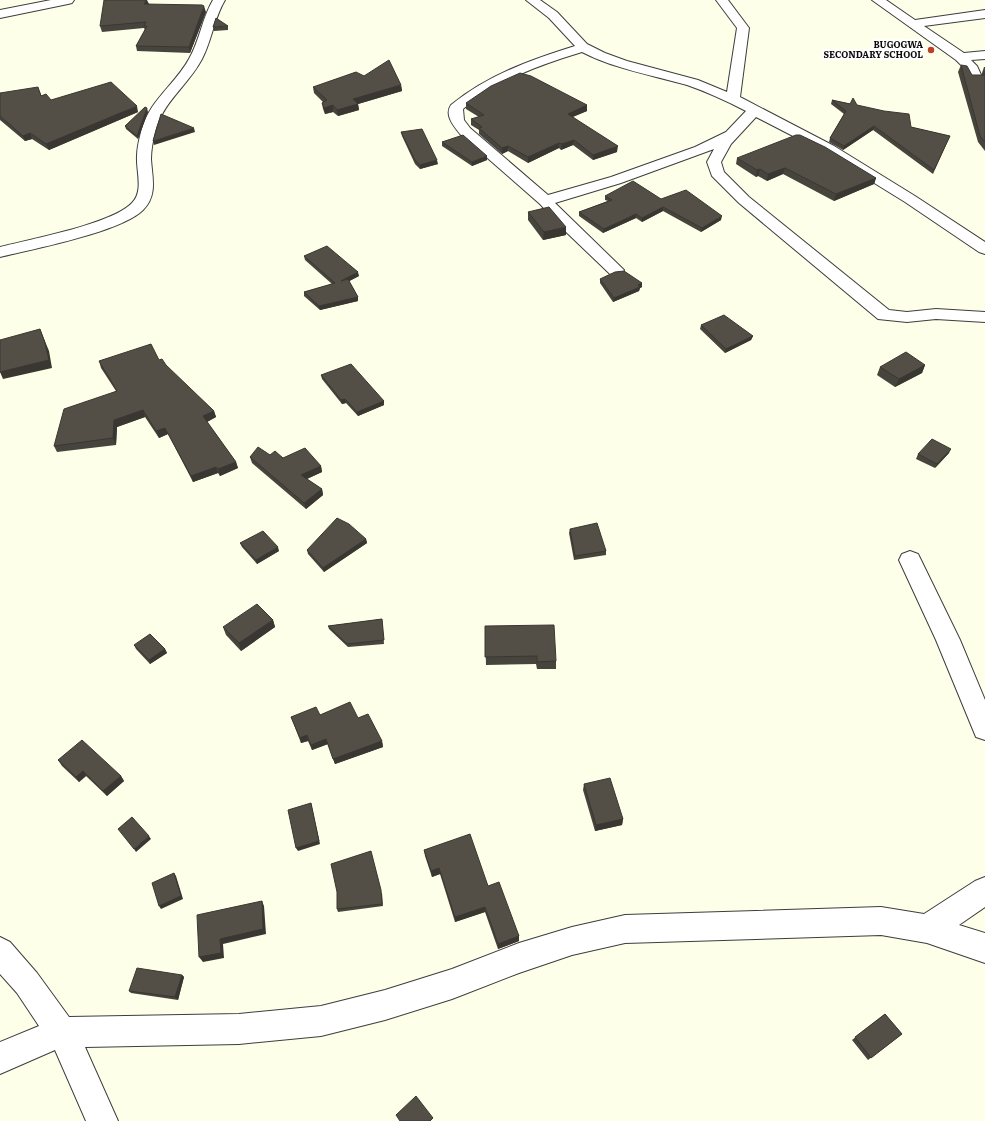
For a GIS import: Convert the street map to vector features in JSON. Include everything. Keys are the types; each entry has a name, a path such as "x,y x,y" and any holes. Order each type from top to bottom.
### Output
{"street":[{"path":"0,14 68,0"},
{"path":"0,252 90,228 118,218 136,208 144,197 147,188 144,157 148,131 152,120 160,103 180,83 196,58 207,33 211,13 218,0"},
{"path":"532,0 553,15 583,47 600,56 622,64 693,83 733,99 829,149 910,199 985,250"},
{"path":"722,0 743,28 733,99"},
{"path":"878,0 961,57 970,66 975,77"},
{"path":"912,24 985,14"},
{"path":"583,47 509,74 470,96 456,108 457,120 465,131 545,201 569,226 616,270"},
{"path":"961,57 985,56"},
{"path":"754,111 725,142 715,159 714,168 717,173 768,220 879,312 892,316 907,317 936,314 985,317"},
{"path":"545,201 616,180 700,150 734,132"},
{"path":"910,560 948,640 985,729"},
{"path":"927,929 985,891"},
{"path":"0,1058 62,1032 239,1028 321,1021 385,1005 445,986 519,958 572,941 625,929 881,921 927,929 985,948"},
{"path":"0,952 26,983 62,1032 102,1121"}],"building":[{"path":"104,0 146,0 144,4 204,6 189,47 136,46 147,26 144,26 146,22 100,26"},
{"path":"216,18 228,26 213,27"},
{"path":"389,60 401,85 353,99 358,104 337,110 333,105 324,108 322,103 327,100 313,87 356,72 364,76"},
{"path":"961,65 967,66 972,75 984,75 985,73 985,142 980,136"},
{"path":"520,73 531,76 587,105 568,114 618,146 593,155 574,140 562,144 559,143 528,157 508,146 502,148 479,128 482,127 471,119 484,115 466,103 491,86"},
{"path":"111,82 137,106 46,144 30,133 23,136 0,116 0,93 38,87 41,96 46,94 51,100"},
{"path":"853,98 857,105 884,111 909,114 911,127 950,136 934,170 874,126 844,146 830,138 846,111 832,100 850,104"},
{"path":"145,107 147,108 137,136 125,126"},
{"path":"161,114 194,128 153,141"},
{"path":"422,129 437,160 420,165 415,160 401,132"},
{"path":"463,135 487,156 472,162 442,142"},
{"path":"796,135 800,135 825,147 876,178 836,194 785,168 768,174 760,169 757,170 737,158"},
{"path":"633,181 661,199 686,190 722,216 702,228 663,207 642,218 636,214 604,229 579,212 612,200 605,196"},
{"path":"549,207 566,227 544,232 528,212"},
{"path":"327,246 358,272 341,281 348,279 358,297 319,306 304,292 335,283 304,256"},
{"path":"624,271 642,283 638,285 640,287 614,298 600,279 615,272"},
{"path":"724,315 753,336 726,349 701,325"},
{"path":"40,329 49,360 0,372 0,340"},
{"path":"151,344 159,360 162,359 166,365 214,411 203,416 236,462 218,469 216,467 191,476 165,428 156,431 143,410 114,420 113,438 54,446 64,409 117,391 99,361"},
{"path":"906,352 925,365 899,379 880,367"},
{"path":"351,364 384,401 357,412 345,399 341,400 321,375"},
{"path":"932,439 951,449 937,464 918,454"},
{"path":"258,447 270,455 275,451 283,458 305,448 321,466 301,475 322,489 304,503 250,457"},
{"path":"337,518 349,524 366,539 323,568 307,550"},
{"path":"597,523 606,551 575,556 570,529"},
{"path":"263,531 278,547 256,560 240,543"},
{"path":"257,604 273,620 239,643 223,627"},
{"path":"382,619 384,640 347,644 328,626"},
{"path":"554,625 556,661 537,662 537,656 485,657 485,626"},
{"path":"150,634 165,649 149,660 134,645"},
{"path":"350,702 358,718 368,714 382,741 333,759 326,739 311,745 307,735 300,738 291,717 316,707 320,715"},
{"path":"82,740 121,776 103,791 83,771 76,777 58,760"},
{"path":"610,778 623,819 596,825 584,784"},
{"path":"311,803 319,841 296,848 288,810"},
{"path":"132,817 149,836 134,849 118,829"},
{"path":"470,834 488,886 499,882 519,936 498,944 485,907 455,917 439,868 431,871 424,850"},
{"path":"371,851 381,890 382,904 337,909 337,892 331,864"},
{"path":"174,873 181,896 159,906 152,883"},
{"path":"262,901 263,929 220,939 221,953 199,957 197,915"},
{"path":"137,968 182,975 175,997 129,991"},
{"path":"885,1014 902,1034 871,1058 855,1037"},
{"path":"416,1096 433,1118 430,1121 400,1121 396,1115"}],"place":[{"name":"BUGOGWA SECONDARY SCHOOL","path":"931,50"}]}
